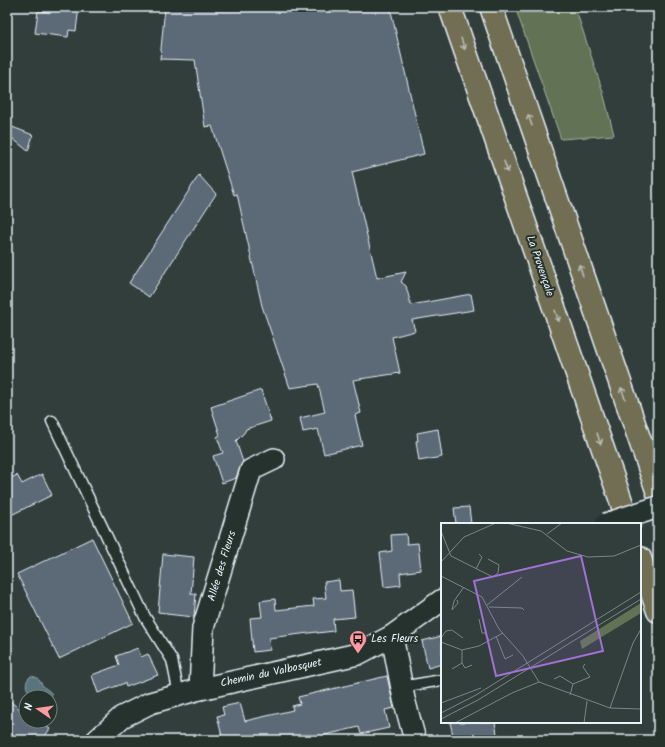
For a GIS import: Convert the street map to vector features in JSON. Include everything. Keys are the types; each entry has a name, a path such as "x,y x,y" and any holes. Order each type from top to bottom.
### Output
{"highway":[{"name":"La Provençale","path":"450,7 629,523"},
{"path":"491,7 658,493"},
{"path":"641,561 658,611"}],"street":[{"name":"Allée des Fleurs","path":"200,689 203,628 249,476 252,470 274,459"},
{"path":"609,523 658,507"},
{"name":"Chemin du Valbosquet","path":"97,740 122,717 150,703 200,689 358,654 392,636 441,601"},
{"path":"392,636 411,739"}],"lane":[{"path":"52,421 145,616 172,660 179,695"},
{"path":"401,686 441,680"}],"green space":[{"path":"515,7 575,7 603,92 614,135 561,139"}],"water":[{"path":"31,676 37,678 46,689 28,689 26,684"}],"building":[{"path":"50,7 79,7 76,31 69,30 68,37 35,33 38,11 49,12"},
{"path":"165,7 390,7 424,154 352,172 377,278 406,272 401,282 406,286 411,305 471,294 474,310 412,320 415,331 392,337 400,373 353,380 361,413 355,415 362,445 324,454 318,429 303,432 300,418 325,412 318,384 290,388 262,306 237,194 234,195 212,126 205,127 195,60 160,59"},
{"path":"7,125 33,135 28,151 7,134"},
{"path":"199,175 216,194 149,297 129,283"},
{"path":"261,390 271,421 246,429 236,441 243,462 236,478 222,483 213,456 223,453 217,437 220,435 211,407"},
{"path":"438,429 442,457 419,461 416,441 418,441 417,433"},
{"path":"42,474 52,495 7,517 7,480 17,475 22,484"},
{"path":"469,507 471,523 456,523 454,508"},
{"path":"406,534 407,544 418,543 421,570 400,573 401,585 384,587 380,553 392,551 391,535"},
{"path":"92,538 133,623 59,659 17,574"},
{"path":"163,554 194,557 191,594 196,594 194,617 158,612"},
{"path":"339,580 340,591 352,590 355,617 333,619 334,631 269,638 270,650 253,652 250,618 262,617 260,601 275,599 276,610 314,606 313,599 326,598 324,582"},
{"path":"441,636 441,664 428,668 422,641"},
{"path":"138,648 141,657 148,654 158,675 126,687 125,683 98,693 92,675 119,665 116,656"},
{"path":"387,676 394,708 385,710 389,728 361,734 359,727 304,740 223,740 217,716 224,715 222,707 240,703 245,721 293,710 292,706 300,704 298,697"},
{"path":"7,699 18,708 18,729 50,729 42,740 7,740"},
{"path":"450,723 495,723 498,740 454,740"}],"place":[{"name":"Les Fleurs","path":"358,654"}]}
